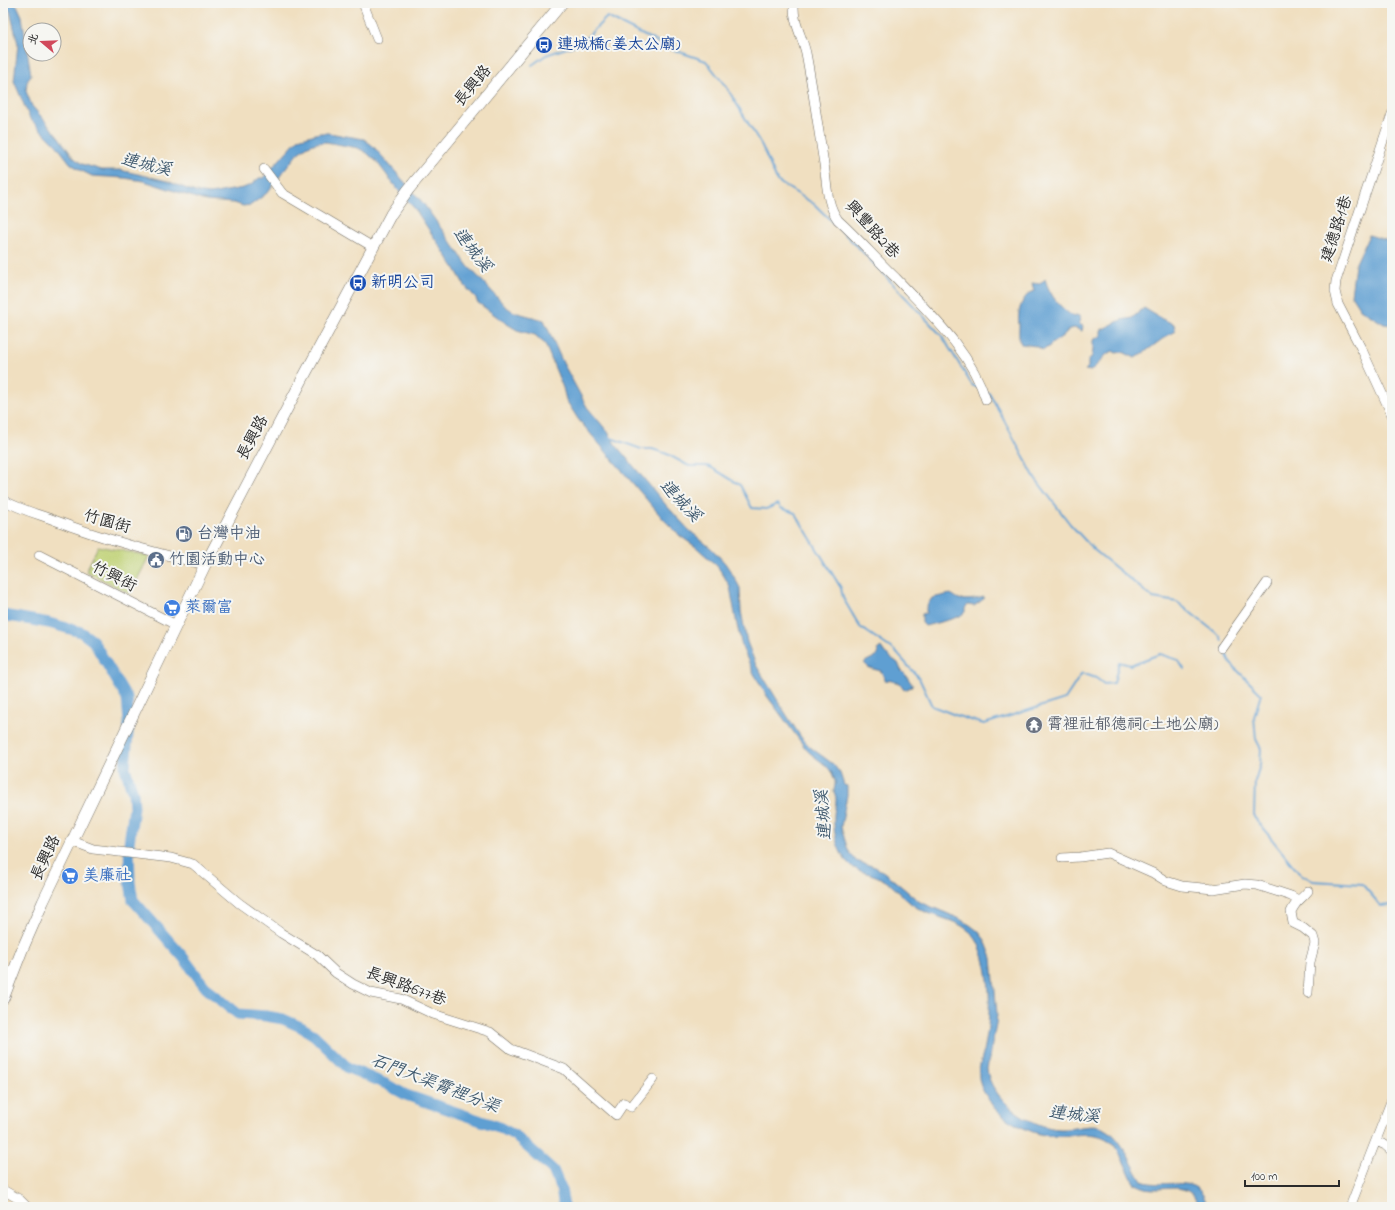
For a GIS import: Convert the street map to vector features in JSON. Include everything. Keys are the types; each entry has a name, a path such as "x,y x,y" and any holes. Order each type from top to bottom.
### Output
{"main road":[{"name":"長興路","path":"3,1000 22,950 43,902 205,565 391,214 406,192 562,3"}],"street":[{"path":"363,3 377,39"},
{"name":"興豐路2巷","path":"794,3 796,23 805,51 829,202 833,213 838,220 928,311 954,342 975,374 986,400"},
{"name":"建德路1巷","path":"1392,114 1360,206 1334,291 1338,304 1363,352 1392,415"},
{"path":"264,169 282,193 373,247"},
{"name":"竹園街","path":"3,500 18,508 75,529 205,565"},
{"name":"竹興街","path":"39,555 176,625"},
{"path":"1221,648 1267,583"},
{"name":"長興路677巷","path":"72,840 93,849 140,856 171,858 193,864 239,903 281,933 318,955 336,973 353,984 371,993 400,999 433,1014 490,1032 511,1049 564,1069 616,1115 624,1103 631,1107 652,1079"},
{"path":"1062,858 1108,853 1166,881 1182,886 1213,889 1245,884 1257,885 1291,896 1298,900"},
{"path":"1308,891 1304,897 1298,900 1291,912 1293,923 1303,928 1313,936 1315,944 1310,962 1308,993"},
{"path":"1350,1207 1392,1099"},
{"path":"1376,1141 1385,1145 1392,1152"},
{"path":"3,1190 19,1199 27,1207"}],"green space":[{"path":"98,546 149,556 130,594 86,571"}],"water":[{"path":"3,3 14,3 17,5 22,16 22,62 29,62 31,75 27,82 26,91 32,106 58,136 73,157 82,164 102,170 120,170 151,177 167,181 195,192 210,194 243,188 251,185 259,178 263,178 298,139 319,133 329,133 364,139 373,146 423,203 468,266 505,306 514,312 544,320 563,363 587,407 608,432 615,444 666,505 689,530 712,549 725,563 740,588 741,611 747,642 756,665 801,737 810,747 833,764 840,773 844,785 847,786 847,795 841,827 848,850 856,861 875,867 884,872 920,902 958,918 970,925 978,931 985,940 992,958 997,1014 987,1069 990,1080 996,1091 1014,1110 1037,1123 1060,1129 1094,1126 1105,1129 1117,1138 1122,1145 1142,1181 1161,1184 1190,1185 1197,1189 1203,1196 1207,1207 1198,1207 1195,1198 1190,1193 1179,1188 1152,1189 1144,1188 1134,1183 1113,1144 1106,1139 1099,1136 1083,1134 1058,1136 1043,1135 1010,1121 992,1105 982,1089 979,1078 979,1069 987,1034 989,995 983,956 974,936 959,924 931,914 913,905 886,882 878,877 854,868 842,855 834,828 836,799 834,790 835,781 832,773 806,749 767,696 753,672 742,647 730,587 724,576 717,566 696,547 680,536 664,520 578,419 566,400 563,388 545,344 535,335 517,330 507,324 477,302 476,298 465,286 415,209 398,190 377,162 367,153 358,148 326,142 316,143 308,146 298,153 267,193 251,205 243,206 234,203 206,201 144,181 92,176 70,163 57,146 30,119 14,81 18,44 10,11"},
{"path":"1369,235 1392,242 1392,325 1384,324 1360,309 1351,295 1355,265"},
{"path":"1045,279 1056,301 1064,310 1074,317 1077,315 1080,317 1079,324 1083,326 1082,331 1075,328 1069,329 1062,337 1043,350 1036,346 1021,344 1019,337 1019,310 1026,297 1034,291 1032,283 1040,284"},
{"path":"1144,308 1162,319 1174,324 1175,331 1135,358 1123,352 1116,353 1113,351 1107,354 1091,371 1085,370 1088,367 1088,361 1092,356 1093,340 1101,336 1101,330 1121,320 1132,318"},
{"path":"950,594 962,600 985,598 974,606 968,605 965,608 965,612 960,616 925,626 922,623 922,614 926,613 926,607 932,598"},
{"path":"881,647 885,653 898,663 901,670 913,686 904,690 899,683 888,680 886,681 881,671 869,668 864,663 878,655 879,653 877,650"}],"waterway":[{"path":"532,65 546,55 581,43 607,17 671,49 706,61 727,88 762,146 777,181 814,204 859,248 942,336 972,385 979,388"},
{"path":"986,392 990,394 1035,478 1070,524 1093,549 1153,598 1177,602 1220,636 1222,641"},
{"path":"611,438 641,449 652,449 667,454 689,466 707,466 712,468 740,485 752,508 766,509 778,504 781,508 795,513 841,588 843,598 860,627 895,651 919,678 932,706 984,724 1065,699 1082,673 1096,678 1104,684 1114,683 1119,662 1130,665 1160,654 1178,660 1184,669"},
{"name":"石門大渠霄裡分渠","path":"3,615 49,623 81,632 93,641 127,698 129,722 125,768 133,793 134,807 129,843 130,882 133,900 183,957 206,988 238,1014 283,1019 301,1027 314,1035 348,1068 386,1084 406,1095 499,1127 514,1135 553,1170 561,1189 564,1207"},
{"path":"1224,647 1230,663 1261,694 1254,717 1256,739 1261,749 1260,765 1255,781 1254,817 1299,873 1313,881 1362,884 1381,906 1392,905"}],"place":[{"name":"連城橋(姜太公廟)","path":"544,45"},
{"name":"新明公司","path":"358,283"},
{"name":"台灣中油","path":"184,534"},
{"name":"竹園活動中心","path":"156,560"},
{"name":"萊爾富","path":"172,608"},
{"name":"霄裡社郁德祠(土地公廟)","path":"1034,725"},
{"name":"美廉社","path":"70,876"}],"water label":[{"name":"連城溪","path":"146,165"},
{"name":"連城溪","path":"472,250"},
{"name":"連城溪","path":"680,501"},
{"name":"連城溪","path":"824,815"},
{"name":"連城溪","path":"1074,1115"}]}
